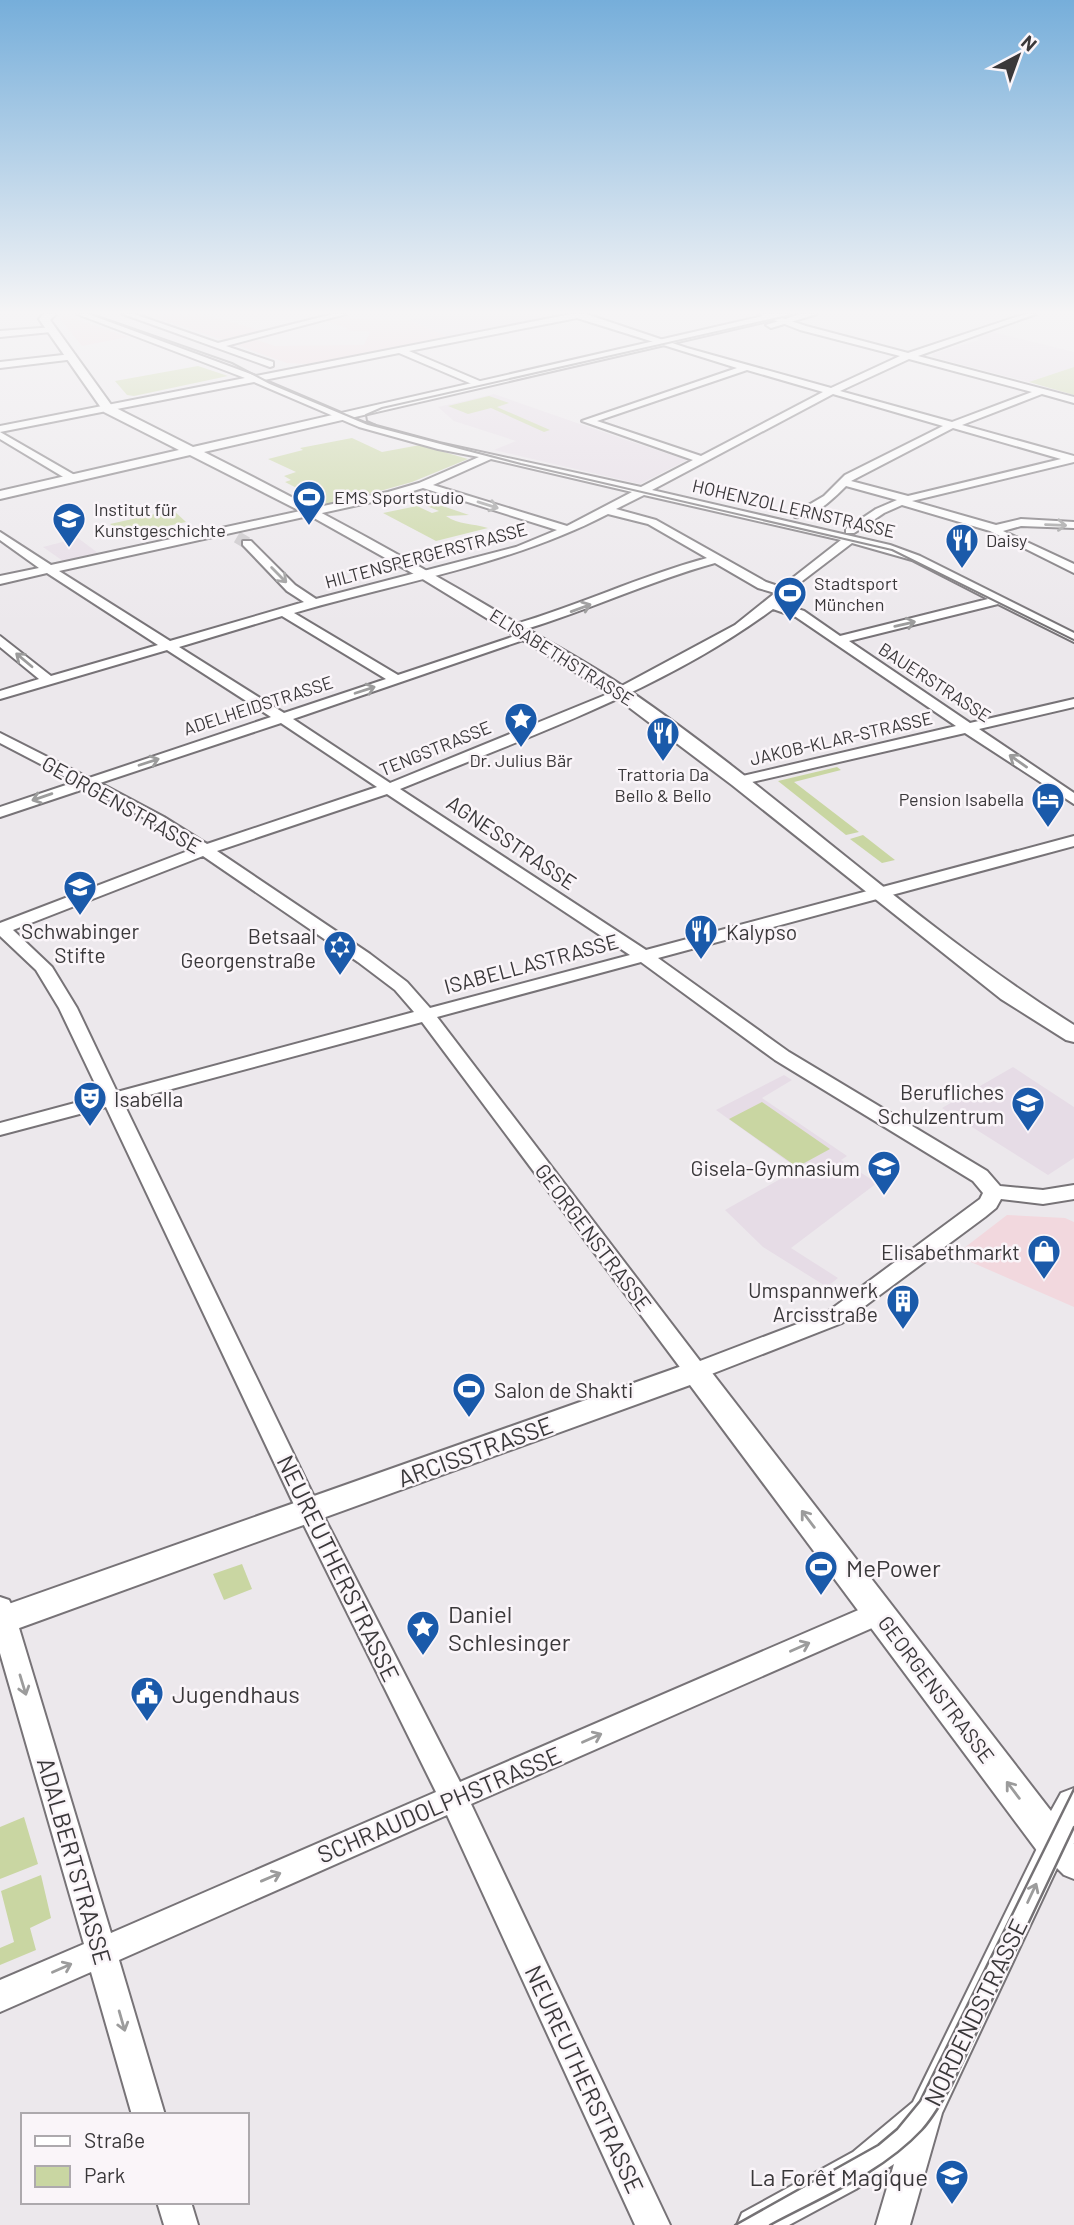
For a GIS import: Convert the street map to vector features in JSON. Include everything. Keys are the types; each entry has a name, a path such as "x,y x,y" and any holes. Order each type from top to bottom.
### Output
{"main road":[{"name":"ELISABETHSTRASSE","path":"127,418 316,513 426,575 620,692 739,781 1009,994 1071,1031"},
{"path":"0,495 345,418"},
{"name":"ARCISSTRASSE","path":"1,1616 309,1511 696,1371"},
{"name":"GEORGENSTRASSE","path":"696,1371 1064,1855"},
{"name":"NORDENDSTRASSE","path":"1064,1855 1074,1805"}],"street":[{"path":"0,429 57,418"},
{"name":"HOHENZOLLERNSTRASSE","path":"358,418 438,446 766,518 852,532 905,553 1074,638"},
{"name":"HOHENZOLLERNSTRASSE","path":"360,418 468,446 490,456"},
{"path":"596,418 587,421 701,459"},
{"name":"HILTENSPERGERSTRASSE","path":"0,695 314,603 485,560 568,530 780,418"},
{"path":"928,418 1074,459"},
{"path":"799,514 828,498 849,478 971,418"},
{"path":"0,435 74,479"},
{"path":"0,580 238,537 316,513 424,485 490,456"},
{"name":"TENGSTRASSE","path":"1,929 205,850 390,788 620,692 725,637 771,604 782,591 852,532 884,519 921,497 1074,459"},
{"path":"849,478 921,497 1074,569"},
{"path":"424,485 568,530"},
{"path":"645,519 682,499"},
{"path":"607,510 645,519 762,585 782,591"},
{"path":"766,518 776,512 799,514 852,532"},
{"path":"996,531 1013,523 1074,525"},
{"name":"AGNESSTRASSE","path":"0,534 50,570 171,645 645,957 782,1056 980,1176 994,1192"},
{"path":"238,537 291,588 314,603"},
{"name":"ADELHEIDSTRASSE","path":"0,811 397,680 673,571 717,559"},
{"path":"838,640 1000,600"},
{"name":"BAUERSTRASSE","path":"771,604 800,614 1074,800"},
{"path":"284,612 397,680"},
{"path":"0,640 48,680"},
{"name":"JAKOB-KLAR-STRASSE","path":"739,781 1074,703"},
{"name":"GEORGENSTRASSE","path":"0,737 159,820 364,958 401,986 426,1015 696,1371"},
{"name":"ISABELLASTRASSE","path":"0,1129 1074,841"},
{"name":"NEUREUTHERSTRASSE","path":"1,929 43,967 61,995 309,1511 454,1798 653,2225"},
{"path":"994,1192 1043,1197 1074,1192"},
{"name":"ARCISSTRASSE","path":"696,1371 834,1318 978,1212 989,1203 994,1192"},
{"name":"SCHRAUDOLPHSTRASSE","path":"0,1996 879,1613"},
{"name":"ADALBERTSTRASSE","path":"1,1616 148,2113"},
{"name":"NORDENDSTRASSE","path":"892,2225 927,2109 1064,1855"},
{"path":"754,2225 883,2153 904,2137 927,2109"},
{"path":"175,2204 181,2225"}],"shaded area":[{"path":"450,418 562,418 687,460 640,484 494,450 516,441"},
{"name":"Institut für Kunstgeschichte","path":"78,538 98,553 63,561 43,547"},
{"name":"Berufliches Schulzentrum","path":"1013,1067 1074,1107 1074,1158 1048,1175 942,1108"},
{"path":"784,1075 792,1080 762,1098 847,1156 841,1160 877,1183 791,1248 838,1278 827,1287 763,1247 725,1210 798,1169 716,1110"},
{"name":"Elisabethmarkt","path":"1007,1215 1065,1218 1074,1222 1074,1307 955,1255"}],"green space":[{"path":"513,418 522,418 550,430 544,432"},
{"path":"352,438 382,452 420,445 468,459 412,482 330,505 285,482 291,480 284,476 296,472 268,459 303,450 300,448"},
{"path":"428,501 469,515 446,516 451,519 488,528 436,541 383,513 417,506 432,513 439,511 422,504"},
{"path":"173,510 186,522 126,535 110,524"},
{"path":"837,767 841,770 794,782 859,832 846,835 778,781"},
{"path":"863,835 895,860 882,863 850,839"},
{"path":"762,1102 830,1149 797,1167 729,1119"},
{"path":"242,1564 252,1589 224,1600 213,1574"},
{"path":"24,1817 38,1864 0,1879 0,1827"},
{"path":"41,1875 51,1918 30,1928 36,1950 0,1965 0,1948 14,1942 1,1891"}],"tunnel":[{"path":"237,537 247,543"}],"tram line":[{"path":"353,418 521,464 892,550 1074,640"},
{"path":"366,418 367,421 376,425"},
{"path":"735,2225 878,2145 897,2129 920,2101 1074,1789"},
{"path":"770,2225 870,2172 906,2146 930,2120 952,2085 1074,1827"}],"place":[{"name":"EMS Sportstudio","path":"309,527"},
{"name":"Institut für Kunstgeschichte","path":"69,549"},
{"name":"Daisy","path":"962,570"},
{"name":"Stadtsport München","path":"790,623"},
{"name":"Dr. Julius Bär","path":"521,749"},
{"name":"Trattoria Da Bello & Bello","path":"663,763"},
{"name":"Pension Isabella","path":"1048,829"},
{"name":"Schwabinger Stifte","path":"80,917"},
{"name":"Kalypso","path":"701,961"},
{"name":"Betsaal Georgenstraße","path":"340,977"},
{"name":"Isabella","path":"90,1128"},
{"name":"Berufliches Schulzentrum","path":"1028,1133"},
{"name":"Gisela-Gymnasium","path":"884,1197"},
{"name":"Elisabethmarkt","path":"1044,1281"},
{"name":"Umspannwerk Arcisstraße","path":"903,1331"},
{"name":"Salon de Shakti","path":"469,1419"},
{"name":"MePower","path":"821,1597"},
{"name":"Daniel Schlesinger","path":"423,1657"},
{"name":"Jugendhaus","path":"147,1723"},
{"name":"La Forêt Magique","path":"952,2206"}]}
